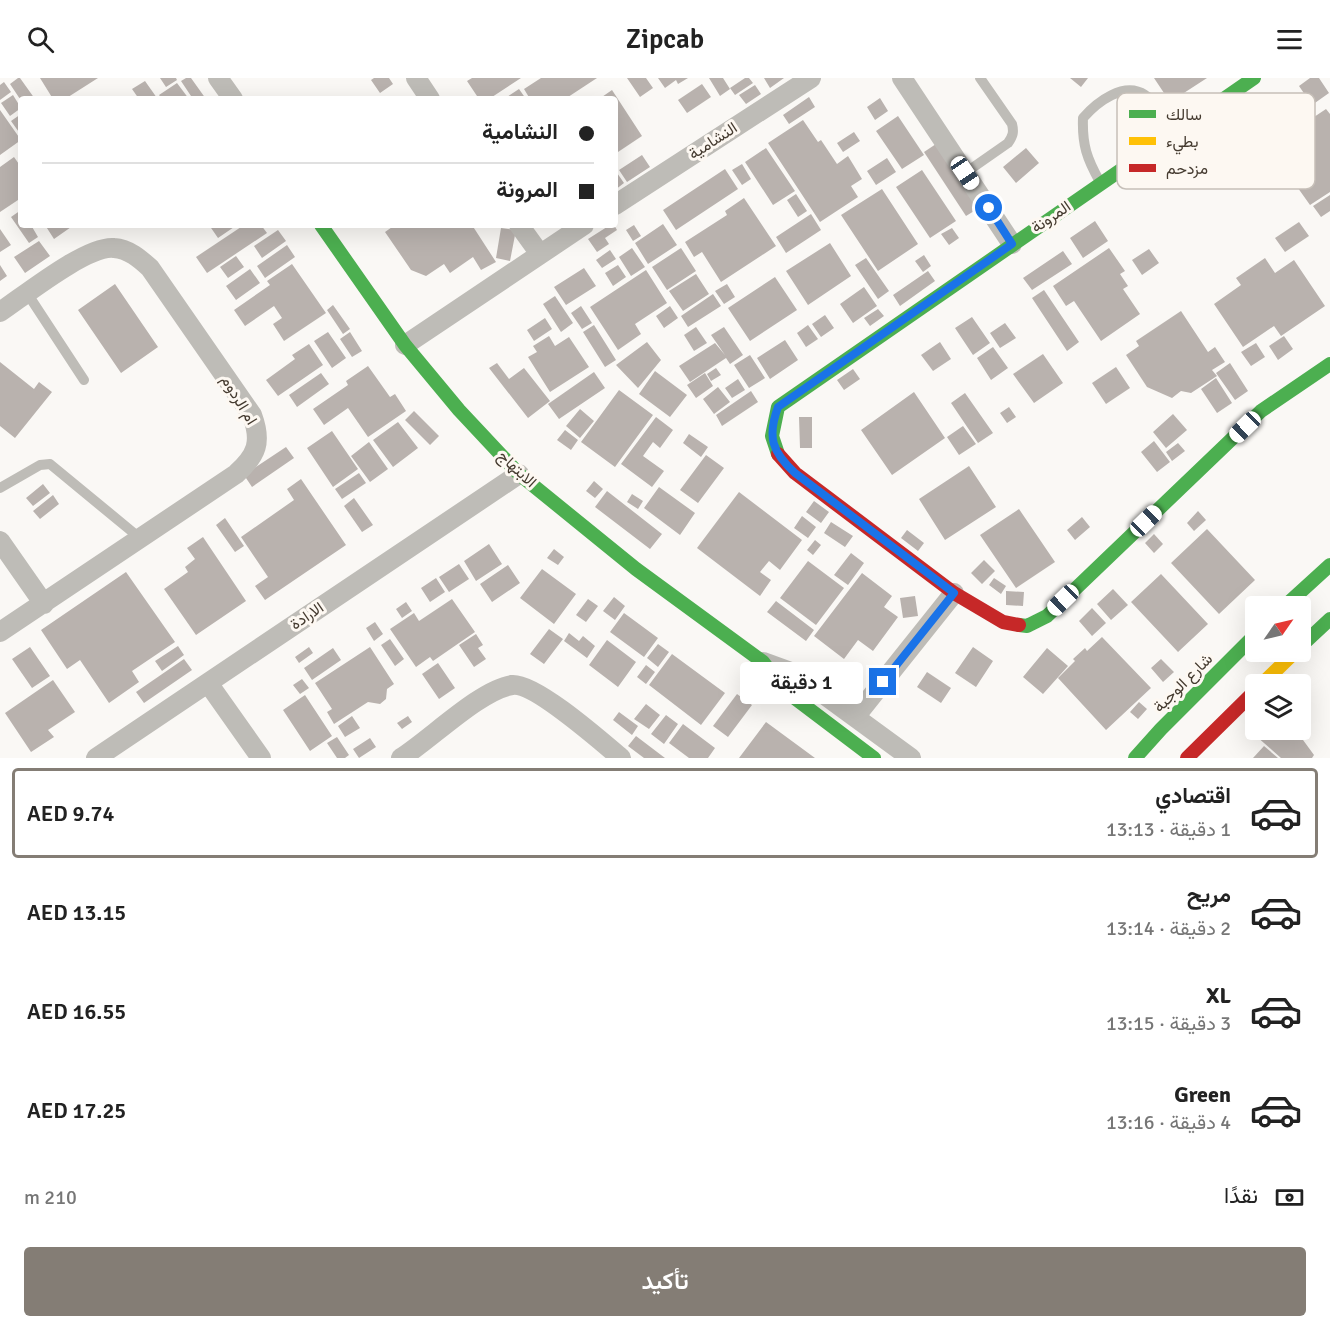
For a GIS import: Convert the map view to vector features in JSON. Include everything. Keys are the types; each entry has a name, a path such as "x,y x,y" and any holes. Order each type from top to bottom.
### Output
{"street":[{"path":"218,78 231,96"},
{"path":"416,78 428,96"},
{"name":"النشامية","path":"618,203 812,78"},
{"path":"902,78 1012,244"},
{"name":"المرونة","path":"1232,93 1254,78"},
{"name":"المرونة","path":"1117,172 778,407 771,438 780,460 954,593 1003,622 1027,626 1047,616 1261,411 1330,364"},
{"name":"الابتهاج","path":"323,228 405,345 459,410 519,474 636,569 763,662 796,674 911,758"},
{"path":"521,228 540,254"},
{"path":"405,345 579,228"},
{"name":"ام الردوم","path":"0,312 81,257 99,249 115,248 135,255 150,268 252,415 258,430 256,447 250,461 236,474 0,632"},
{"name":"الارادة","path":"96,758 519,474"},
{"path":"0,541 44,604"},
{"path":"1296,596 1330,565"},
{"path":"855,717 954,593"},
{"path":"1311,636 1330,620"},
{"name":"شارع الوجبة","path":"1135,758 1245,645"},
{"name":"الابتهاج","path":"763,662 784,690 874,758"},
{"path":"1272,674 1285,662"},
{"path":"208,683 261,758"},
{"path":"411,756 489,693 514,684 539,693 621,758"},
{"path":"1187,758 1245,701"}],"lane":[{"path":"965,173 1008,143 1014,131 1012,124 980,78"},
{"path":"1120,93 1127,90 1144,93"},
{"path":"1101,183 1086,155 1083,118 1093,107 1117,94"},
{"path":"27,293 84,380"},
{"path":"0,488 40,465 50,464 141,539"}],"building":[{"path":"20,78 33,96 18,96 10,84"},
{"path":"40,78 98,78 70,96 51,96"},
{"path":"160,78 176,78 177,80 166,87"},
{"path":"191,78 204,96 191,96 181,81"},
{"path":"389,78 393,84 380,93 371,80"},
{"path":"472,78 521,78 494,96 477,96 467,81"},
{"path":"541,78 597,78 570,96 528,96 524,89"},
{"path":"627,78 646,78 653,88 640,97"},
{"path":"658,78 688,78 678,84 676,80 665,88"},
{"path":"709,78 723,78 730,89 720,96"},
{"path":"745,78 749,78 753,83 735,95 730,88"},
{"path":"764,78 784,78 770,88"},
{"path":"1070,78 1088,78 1081,87"},
{"path":"1154,78 1207,78 1184,93 1164,93"},
{"path":"1310,78 1319,78 1329,93 1315,103 1315,93 1304,93 1299,86"},
{"path":"145,81 156,96 137,96 132,89"},
{"path":"4,82 11,92 0,100 0,85"},
{"path":"177,83 187,96 160,96"},
{"path":"702,84 711,97 687,113 678,100"},
{"path":"755,85 761,94 746,104 739,95"},
{"path":"519,89 524,96 508,96"},
{"path":"612,90 616,96 603,96"},
{"path":"13,95 18,103 18,110 10,116 1,103"},
{"path":"809,97 815,107 789,124 783,115"},
{"path":"880,98 888,111 875,120 867,107"},
{"path":"618,99 642,136 618,152"},
{"path":"1326,109 1330,114 1330,192 1310,205 1299,189 1315,189 1315,116"},
{"path":"0,110 18,136 18,142 0,155"},
{"path":"18,116 18,131 11,121"},
{"path":"898,116 924,155 902,169 876,131"},
{"path":"803,120 818,142 821,140 837,164 848,156 862,179 851,186 858,197 820,222 768,143"},
{"path":"854,132 860,141 843,152 837,143"},
{"path":"936,144 979,208 966,216 924,152"},
{"path":"766,148 795,191 773,205 745,162"},
{"path":"1026,148 1039,163 1016,183 1003,167"},
{"path":"642,155 650,167 627,182 619,170"},
{"path":"14,157 18,163 18,200 0,212 0,167"},
{"path":"887,158 896,172 876,185 867,171"},
{"path":"742,164 751,179 742,185 732,170"},
{"path":"725,169 738,189 676,230 663,210"},
{"path":"922,170 956,221 930,238 896,187"},
{"path":"618,174 624,183 618,188"},
{"path":"882,189 918,244 878,271 841,215"},
{"path":"796,194 807,211 798,217 787,200"},
{"path":"1330,195 1330,211 1321,217 1313,206"},
{"path":"744,198 776,246 721,282 702,252 694,257 685,242 727,215 725,211"},
{"path":"18,212 18,227 11,217"},
{"path":"811,214 821,230 786,253 776,237"},
{"path":"1095,221 1108,241 1083,258 1070,238"},
{"path":"1299,222 1309,236 1285,252 1275,238"},
{"path":"663,224 677,245 648,264 635,243"},
{"path":"634,225 641,236 633,241 626,230"},
{"path":"19,228 33,228 38,237 29,243"},
{"path":"47,228 70,228 54,239"},
{"path":"211,228 233,228 218,238"},
{"path":"240,228 263,228 267,233 207,273 196,257"},
{"path":"391,228 474,228 496,262 481,270 473,257 450,273 444,264 426,276 411,270 385,232"},
{"path":"501,228 516,230 510,261 496,258"},
{"path":"605,228 617,230 605,238 609,244 597,252 588,239"},
{"path":"952,228 959,238 949,245 941,234"},
{"path":"0,229 11,245 0,252"},
{"path":"278,230 286,241 262,258 254,246"},
{"path":"39,241 50,256 25,273 14,257"},
{"path":"830,243 851,276 808,305 786,271"},
{"path":"287,245 295,257 265,278 257,266"},
{"path":"632,248 645,267 631,276 619,257"},
{"path":"681,248 696,271 667,290 652,267"},
{"path":"1109,248 1125,271 1120,274 1128,286 1123,289 1140,314 1101,341 1074,301 1066,306 1053,286"},
{"path":"1149,249 1159,263 1142,275 1132,260"},
{"path":"610,250 616,259 602,268 596,260"},
{"path":"1063,251 1072,264 1032,290 1023,278"},
{"path":"924,255 931,266 923,272 915,261"},
{"path":"236,256 244,267 228,278 220,267"},
{"path":"866,258 889,291 878,299 855,265"},
{"path":"1265,258 1275,273 1294,260 1325,306 1281,336 1274,326 1243,347 1214,304 1241,285 1236,278"},
{"path":"292,264 326,313 284,341 273,324 282,318 274,306 245,326 234,310 270,285 267,281"},
{"path":"0,265 7,276 0,281"},
{"path":"618,265 626,277 613,286 605,273"},
{"path":"584,268 596,286 566,305 554,287"},
{"path":"250,269 260,283 236,300 226,286"},
{"path":"646,270 667,303 635,324 641,334 618,350 590,307"},
{"path":"928,271 935,281 900,306 893,295"},
{"path":"696,274 709,294 683,311 669,291"},
{"path":"775,277 797,310 750,341 728,308"},
{"path":"115,284 158,347 121,373 78,310"},
{"path":"727,284 735,297 724,304 715,291"},
{"path":"864,287 877,306 853,323 840,304"},
{"path":"1044,290 1079,342 1067,351 1032,298"},
{"path":"713,294 721,306 688,327 681,316"},
{"path":"555,296 573,323 561,332 543,304"},
{"path":"333,305 350,329 343,334 327,310"},
{"path":"581,306 592,323 582,329 571,313"},
{"path":"670,306 678,318 664,328 656,316"},
{"path":"878,309 884,316 870,326 864,318"},
{"path":"1181,311 1208,352 1215,347 1225,362 1212,370 1217,376 1191,393 1181,391 1172,398 1147,387 1126,355 1139,346 1136,341"},
{"path":"825,315 834,328 821,337 812,324"},
{"path":"972,317 990,343 973,355 955,328"},
{"path":"545,318 552,329 534,341 527,330"},
{"path":"1005,323 1016,338 1000,348 990,333"},
{"path":"594,325 616,360 605,367 583,332"},
{"path":"808,325 818,339 806,347 797,333"},
{"path":"696,327 707,343 694,351 684,335"},
{"path":"724,327 743,355 730,364 726,358 690,382 679,366 715,343 725,355 711,335"},
{"path":"328,332 346,358 332,368 314,341"},
{"path":"350,332 362,351 352,357 340,339"},
{"path":"549,336 555,346 569,337 589,367 550,392 528,357 537,352 533,346"},
{"path":"1284,336 1293,349 1278,360 1269,346"},
{"path":"785,340 798,360 770,379 757,358"},
{"path":"647,342 661,360 638,388 616,365"},
{"path":"940,342 951,359 933,371 921,355"},
{"path":"1256,343 1265,357 1251,366 1241,352"},
{"path":"309,344 323,365 278,396 266,380 295,359 292,355"},
{"path":"993,347 1008,368 991,380 977,358"},
{"path":"1043,354 1063,383 1034,403 1013,374"},
{"path":"750,355 765,378 749,388 734,365"},
{"path":"0,362 34,389 39,382 52,392 15,438 0,426"},
{"path":"497,363 509,379 524,368 550,401 528,418 489,368"},
{"path":"1230,363 1248,391 1235,400 1216,373"},
{"path":"368,366 390,397 395,394 406,411 368,437 348,408 324,425 313,409 348,385 346,381"},
{"path":"1116,367 1130,388 1106,404 1092,383"},
{"path":"716,368 721,375 711,381 707,374"},
{"path":"853,369 860,379 844,390 837,380"},
{"path":"655,371 687,395 670,417 639,394"},
{"path":"594,372 605,388 559,419 548,404"},
{"path":"321,373 329,384 297,407 289,395"},
{"path":"705,373 713,386 696,398 687,385"},
{"path":"1216,378 1232,403 1217,413 1201,389"},
{"path":"738,379 745,390 732,398 725,388"},
{"path":"718,387 730,402 714,414 703,399"},
{"path":"619,390 653,415 615,467 581,442"},
{"path":"751,391 758,402 722,426 716,415"},
{"path":"914,392 945,438 892,475 861,430"},
{"path":"965,393 993,433 978,443 951,403"},
{"path":"1009,407 1016,417 1007,423 1000,413"},
{"path":"580,409 594,421 580,438 566,426"},
{"path":"414,411 439,436 430,445 405,420"},
{"path":"1173,414 1187,430 1166,448 1153,432"},
{"path":"656,417 673,430 660,448 653,442 643,456 664,471 652,487 621,464"},
{"path":"799,417 812,417 812,448 800,448"},
{"path":"398,422 418,448 393,467 373,440"},
{"path":"963,426 976,444 959,455 947,437"},
{"path":"565,430 578,440 571,450 557,440"},
{"path":"332,431 358,469 333,487 307,448"},
{"path":"689,434 708,447 701,457 683,443"},
{"path":"1154,441 1170,462 1157,472 1141,452"},
{"path":"369,442 388,469 370,482 351,456"},
{"path":"1178,443 1185,451 1172,461 1166,452"},
{"path":"286,447 294,458 252,487 244,475"},
{"path":"706,455 724,468 698,503 680,490"},
{"path":"969,466 996,507 945,540 919,499"},
{"path":"359,473 366,483 342,499 335,489"},
{"path":"301,479 346,545 265,600 255,586 268,577 241,537 294,500 287,489"},
{"path":"594,481 603,489 595,498 586,491"},
{"path":"43,484 50,493 33,506 26,498"},
{"path":"659,487 695,513 680,535 644,508"},
{"path":"607,491 662,534 650,549 595,507"},
{"path":"739,492 802,540 780,570 769,561 760,572 771,580 760,596 697,548"},
{"path":"632,494 643,501 638,509 627,502"},
{"path":"53,495 59,504 40,519 33,511"},
{"path":"354,498 373,525 362,532 344,506"},
{"path":"814,501 829,512 821,523 806,512"},
{"path":"1019,509 1055,562 1016,588 980,535"},
{"path":"1198,511 1206,520 1194,531 1187,523"},
{"path":"802,516 816,527 808,538 794,528"},
{"path":"1082,517 1090,527 1075,540 1067,530"},
{"path":"225,518 244,546 235,552 216,525"},
{"path":"831,522 853,536 845,547 824,533"},
{"path":"1207,529 1255,580 1219,614 1171,563"},
{"path":"907,530 924,543 918,551 901,538"},
{"path":"1154,534 1163,544 1154,553 1145,543"},
{"path":"203,537 246,601 196,635 164,589 188,572 185,567 195,559 187,548"},
{"path":"815,540 821,545 813,555 807,550"},
{"path":"489,544 502,564 476,581 464,561"},
{"path":"554,549 564,557 558,565 547,558"},
{"path":"851,553 864,563 848,585 834,575"},
{"path":"984,560 995,571 982,584 971,573"},
{"path":"808,561 844,588 816,625 780,598"},
{"path":"459,564 469,579 449,592 439,577"},
{"path":"508,565 520,583 492,602 480,584"},
{"path":"542,569 576,594 554,624 520,598"},
{"path":"126,572 175,642 132,671 139,682 109,703 80,660 67,669 41,630"},
{"path":"862,573 892,596 884,607 898,617 873,651 858,640 844,659 814,636"},
{"path":"1161,574 1208,624 1178,652 1131,602"},
{"path":"436,578 445,592 430,602 421,588"},
{"path":"994,578 1006,586 1001,594 989,585"},
{"path":"1113,589 1128,605 1111,620 1097,604"},
{"path":"1006,591 1024,592 1023,606 1006,605"},
{"path":"915,596 918,616 903,618 900,598"},
{"path":"614,597 625,606 615,620 603,611"},
{"path":"452,599 475,632 433,661 430,657 416,667 390,629 414,613 419,621"},
{"path":"588,599 598,606 586,622 576,615"},
{"path":"776,601 814,630 806,641 767,612"},
{"path":"406,602 412,611 402,618 396,609"},
{"path":"1092,608 1106,623 1092,636 1079,621"},
{"path":"624,613 658,638 644,657 610,632"},
{"path":"375,622 383,634 374,641 366,628"},
{"path":"549,629 563,639 544,664 530,654"},
{"path":"569,633 579,641 583,636 595,646 587,658 564,641"},
{"path":"476,634 483,645 478,648 486,659 474,667 459,645"},
{"path":"1102,637 1151,688 1106,730 1058,678 1075,661 1073,659 1085,648 1087,651"},
{"path":"390,639 404,659 395,666 381,645"},
{"path":"607,640 636,662 618,687 589,665"},
{"path":"658,644 669,652 658,667 647,658"},
{"path":"178,646 184,655 162,671 155,661"},
{"path":"30,647 50,676 32,688 12,659"},
{"path":"309,647 313,653 299,663 295,657"},
{"path":"370,647 394,684 387,689 386,699 380,704 368,702 334,724 327,712 332,709 315,683"},
{"path":"973,647 993,661 976,687 955,673"},
{"path":"333,648 341,660 312,680 304,668"},
{"path":"1047,648 1068,666 1043,694 1023,677"},
{"path":"672,654 725,693 701,725 649,685"},
{"path":"184,659 192,670 144,703 136,692"},
{"path":"1161,659 1174,672 1163,682 1151,668"},
{"path":"438,663 455,688 439,699 422,674"},
{"path":"646,665 655,672 646,684 637,677"},
{"path":"927,672 951,688 941,703 917,687"},
{"path":"302,679 309,688 300,694 293,685"},
{"path":"53,680 75,712 48,730 54,737 31,752 5,713"},
{"path":"737,694 752,705 728,737 713,726"},
{"path":"305,695 332,736 310,751 283,710"},
{"path":"1139,702 1147,709 1138,719 1130,712"},
{"path":"646,704 660,715 649,729 634,719"},
{"path":"619,712 638,726 632,735 613,720"},
{"path":"666,715 678,724 664,744 651,734"},
{"path":"352,716 360,728 345,737 338,726"},
{"path":"408,716 412,722 402,729 397,723"},
{"path":"766,722 815,758 739,758"},
{"path":"683,724 715,748 708,758 689,758 669,743"},
{"path":"636,736 665,758 644,758 628,746"},
{"path":"337,737 349,755 345,758 337,758 327,743"},
{"path":"370,738 376,747 359,758 353,749"},
{"path":"1261,740 1303,740 1314,755 1312,758 1281,758"},
{"path":"1264,746 1278,758 1253,758"}],"traffic: fast":[{"path":"1232,93 1254,78"},
{"path":"778,454 772,436 778,407 1117,173"},
{"path":"323,228 405,345 459,410 519,474 636,569 763,662 784,690 874,758"},
{"path":"1019,625 1027,626 1047,616 1261,411 1330,364"},
{"path":"1296,596 1330,565"},
{"path":"1311,637 1330,619"},
{"path":"1135,758 1245,645"}],"traffic: slow":[{"path":"1272,674 1285,662"}],"traffic: jam":[{"path":"778,454 795,473 954,593 1003,622 1019,625"},
{"path":"1187,758 1245,701"}],"route":[{"path":"883,682 954,593 780,460 771,438 773,421 778,407 1012,244 989,208"}]}
